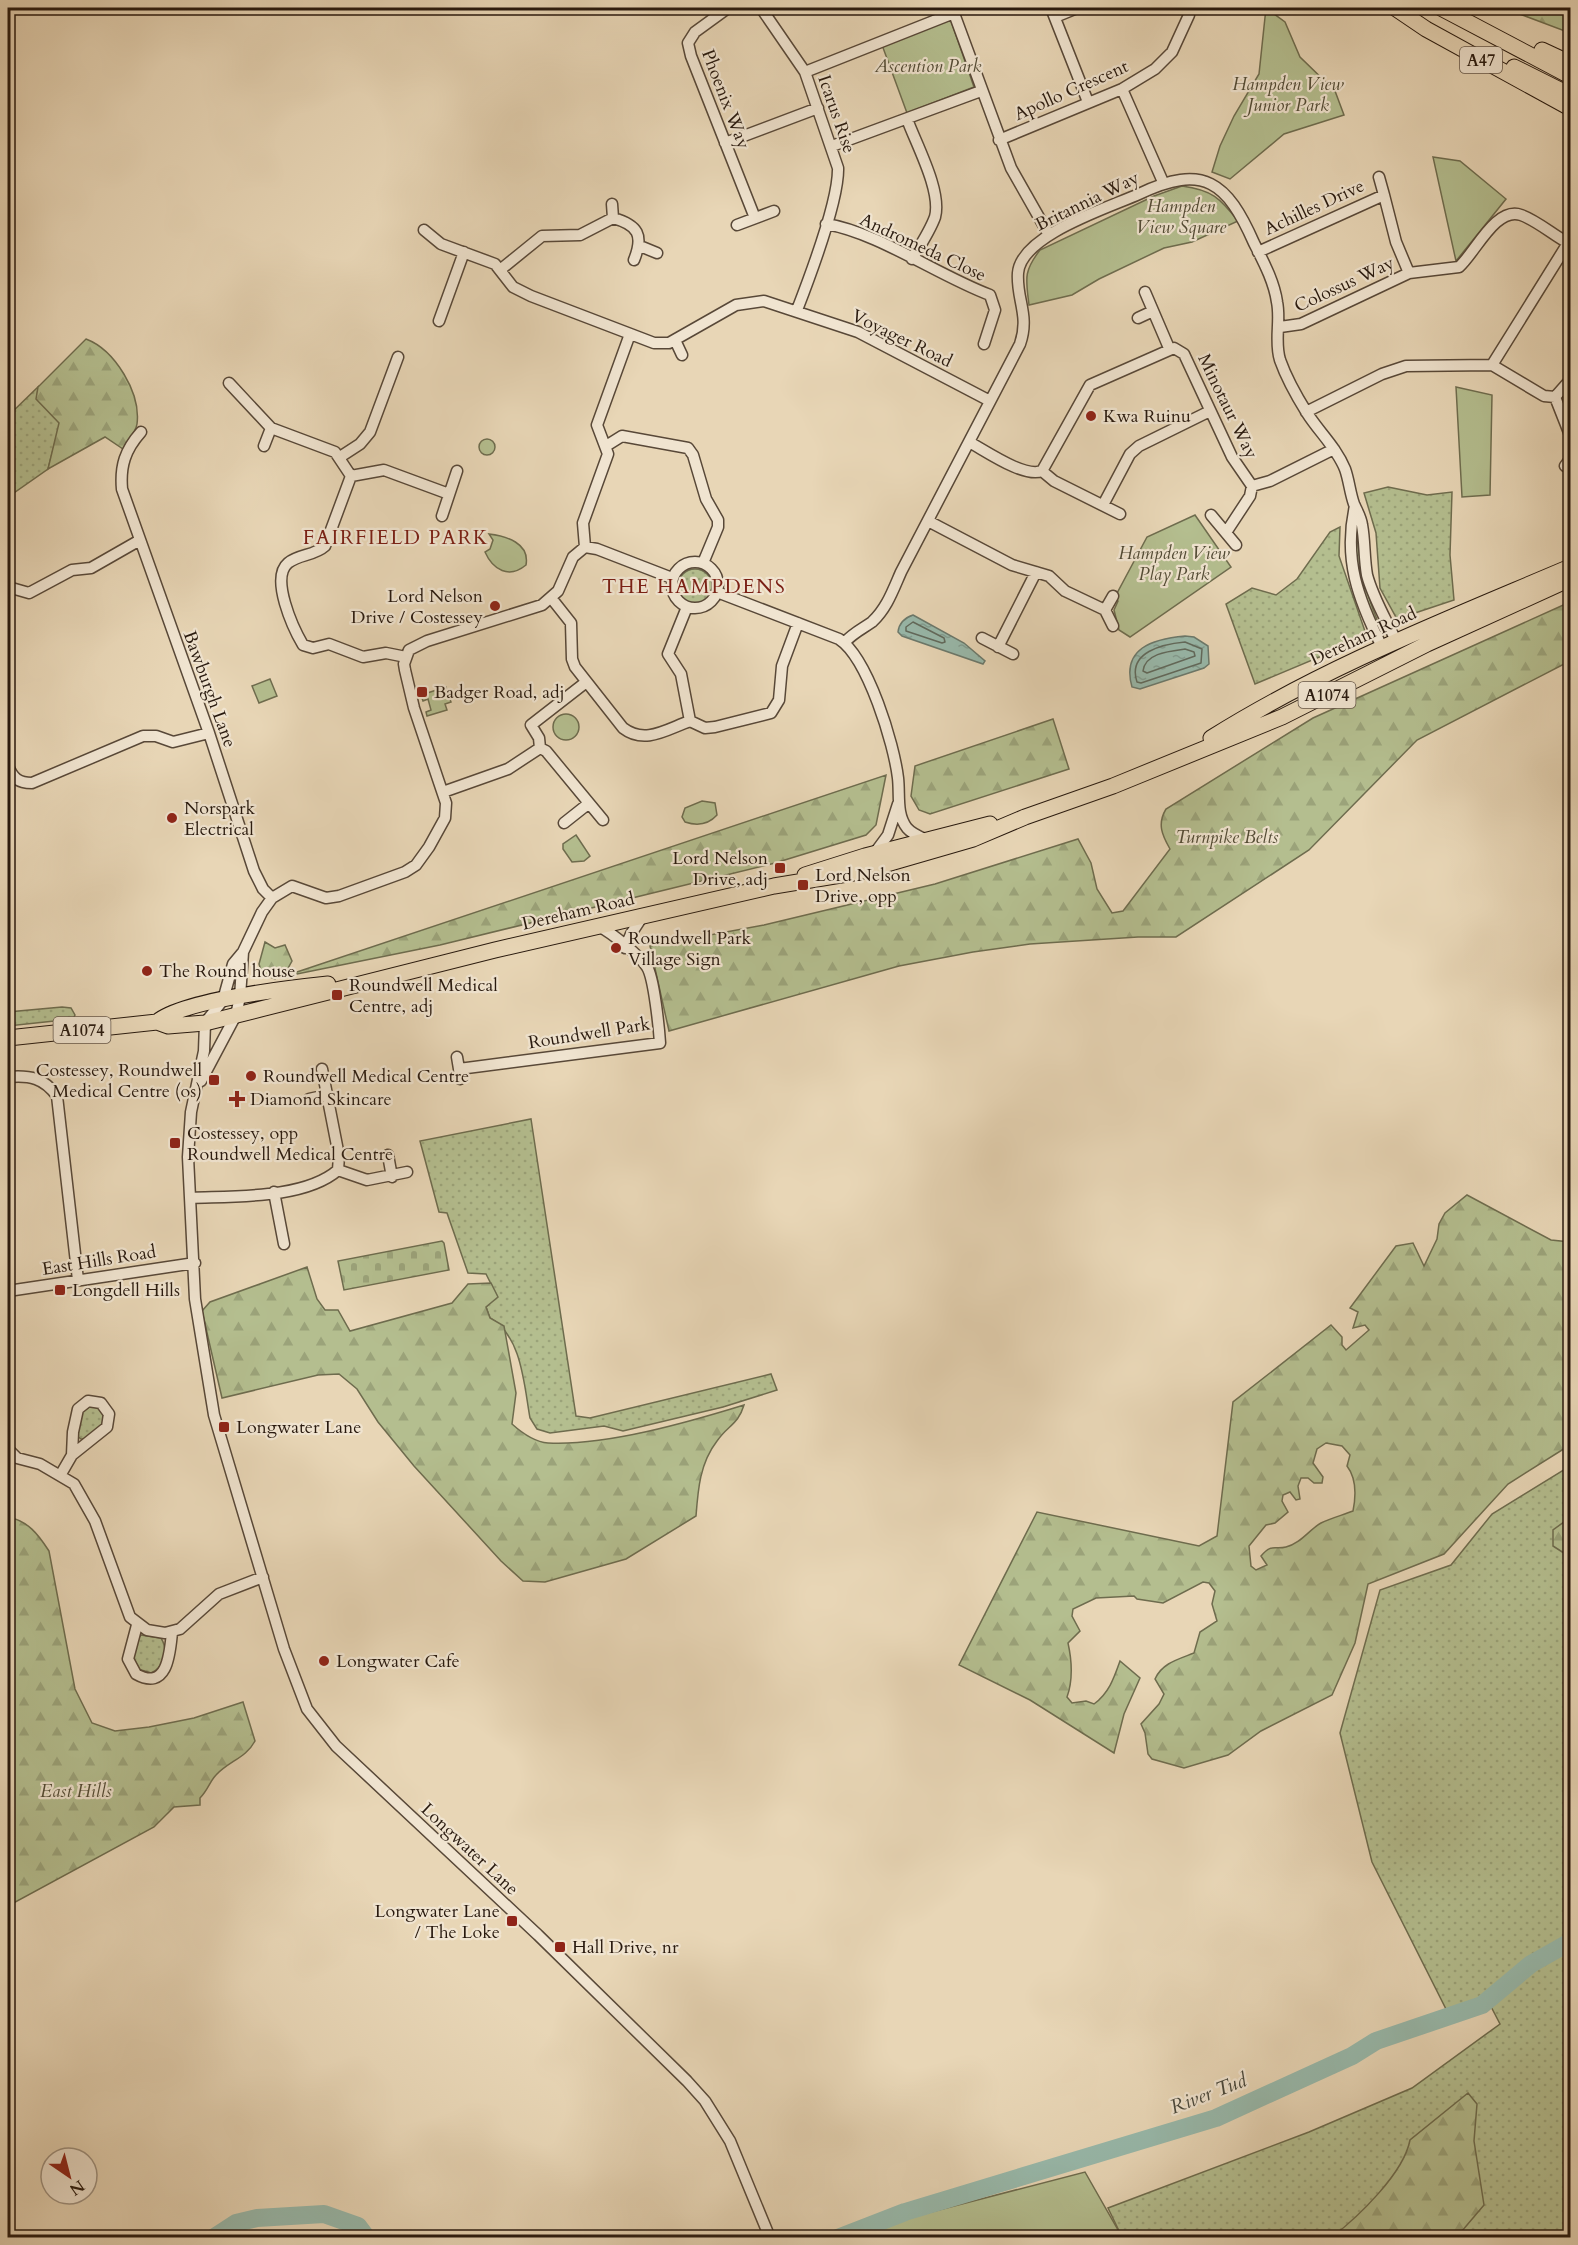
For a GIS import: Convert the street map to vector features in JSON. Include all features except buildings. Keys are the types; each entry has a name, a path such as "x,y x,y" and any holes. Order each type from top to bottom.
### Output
{"highway":[{"name":"A47","path":"1395,8 1426,29 1570,108"},
{"name":"A47","path":"1407,8 1480,51 1570,95"},
{"name":"A47","path":"1441,8 1570,76"},
{"name":"A47","path":"1459,8 1570,63"},
{"name":"Dereham Road","path":"1181,757 1274,699 1389,644 1570,567"},
{"name":"Dereham Road","path":"774,886 841,876 880,867 973,839 1025,817 1113,786 1282,717 1570,579"},
{"path":"1389,644 1397,660"},
{"name":"Dereham Road","path":"8,1038 157,1022 181,1026 205,1023 495,950 774,886 874,854 1025,817"},
{"name":"Dereham Road","path":"157,1022 167,1014 267,991 392,976"},
{"path":"223,1000 236,1015"}],"street":[{"name":"Phoenix Way","path":"728,8 695,32 688,43 754,218"},
{"name":"Icarus Rise","path":"761,8 805,72 832,146 838,179 826,224 796,310"},
{"path":"1077,8 1053,12 1088,102"},
{"name":"Apollo Crescent","path":"999,140 1122,89 1164,61 1172,52 1189,15 1188,8"},
{"path":"805,72 953,10 999,140 1016,178 1049,235"},
{"path":"1122,89 1163,182"},
{"path":"832,146 981,91"},
{"path":"725,143 818,108"},
{"path":"907,119 933,187 937,204 934,218 912,259"},
{"name":"Achilles Drive","path":"1379,177 1396,242 1409,273"},
{"name":"Britannia Way","path":"845,642 853,633 874,620 887,605 1025,331 1025,312 1018,282 1021,261 1030,248 1049,235 1163,182 1188,179 1208,184 1224,192 1237,207 1274,289 1280,327 1277,345 1280,360 1306,412 1334,449 1345,471 1363,526 1370,583 1389,644"},
{"name":"Achilles Drive","path":"1258,252 1384,195"},
{"path":"612,204 613,218"},
{"path":"737,225 774,211"},
{"name":"Colossus Way","path":"1280,327 1301,324 1409,273 1459,267 1496,222 1511,213 1521,215 1569,244"},
{"path":"500,270 542,236 555,233 580,235 613,218 625,221 634,228 640,246 634,260"},
{"name":"Andromeda Close","path":"826,224 855,232 953,281 990,295 995,310 984,344"},
{"path":"424,230 441,244 495,264 513,287 531,296 654,343 669,343 675,340 682,355"},
{"path":"1492,365 1569,244"},
{"path":"640,246 657,253"},
{"path":"439,321 464,252"},
{"name":"Minotaur Way","path":"1145,292 1169,348 1174,348 1184,354 1232,457 1252,486 1250,496 1227,531"},
{"name":"Voyager Road","path":"675,340 736,305 764,302 796,310 858,332 990,401"},
{"path":"1138,318 1153,310"},
{"path":"585,547 583,524 606,462 606,446 598,433 597,425 630,334"},
{"path":"969,442 1023,471 1037,473 1042,471 1090,385 1169,348"},
{"path":"340,457 360,444 370,432 398,357"},
{"path":"1306,412 1394,368 1492,365 1544,396 1555,397"},
{"path":"1555,397 1570,380"},
{"path":"229,383 271,428 326,448 340,457 351,476"},
{"path":"1555,397 1570,435"},
{"path":"1103,505 1130,454 1139,446 1210,411"},
{"path":"264,446 271,428"},
{"name":"Bawburgh Lane","path":"141,432 133,440 120,467 122,489 209,733 254,871 262,889 272,898"},
{"path":"606,446 622,436 688,448 693,455 706,499 718,520 703,563"},
{"name":"Minotaur Way","path":"1252,486 1270,481 1334,449"},
{"path":"351,476 384,470 449,494"},
{"path":"442,516 457,471"},
{"path":"1042,471 1054,481 1120,514"},
{"path":"303,645 279,584 280,573 286,564 319,552 325,546 351,476"},
{"name":"Britannia Way","path":"1355,506 1348,540 1354,575 1389,644"},
{"path":"1211,515 1227,531 1236,545"},
{"path":"928,521 1012,565 1048,576 1065,591 1105,610 1113,626"},
{"path":"8,587 28,594 72,570 91,568 140,540"},
{"path":"205,1023 223,1000 233,964 243,952 262,912 272,898 292,886 316,896 339,896 405,872 416,865 445,818 446,803 414,708 404,664 414,646 514,615 552,599 573,556 585,547 597,549 672,578"},
{"path":"690,562 703,563 715,575 717,592 705,606 687,607 677,600 672,590 672,578 679,567 690,562"},
{"path":"998,646 1036,572"},
{"path":"717,592 845,642 862,667 877,705 898,778 899,801 907,828 927,840"},
{"path":"1105,610 1113,596"},
{"path":"552,599 571,623 572,659 585,683 631,734 651,736 690,722 705,728 716,727 771,712 779,700 782,666 798,623"},
{"path":"687,607 668,654 681,674 690,722"},
{"path":"982,638 1013,654"},
{"path":"303,645 313,648 330,644 363,657 386,653 406,657"},
{"path":"296,654 303,645"},
{"path":"540,748 531,725 585,683"},
{"path":"8,765 12,776 21,783 32,783 143,736 156,736 173,741 209,733"},
{"path":"443,792 508,769 540,748"},
{"path":"540,748 546,751 603,820"},
{"path":"874,854 888,835 899,801"},
{"path":"564,823 588,804"},
{"path":"626,948 630,933 642,917"},
{"name":"Roundwell Park","path":"457,1057 459,1074 660,1042 647,966 626,948 617,936 600,927"},
{"path":"236,1015 240,997 243,952"},
{"name":"Longwater Lane","path":"198,1087 217,1055 236,1015"},
{"name":"Longwater Lane","path":"205,1023 205,1044 198,1087 191,1112 188,1149 195,1299 211,1399 263,1577 297,1685 307,1709 321,1730 538,1935 705,2101 730,2141 770,2238"},
{"path":"322,1069 339,1156 338,1170"},
{"path":"8,1077 34,1077 48,1084 57,1096 78,1280"},
{"path":"309,1099 327,1095"},
{"path":"388,1155 392,1177"},
{"path":"191,1198 274,1192 313,1185 338,1170 367,1180 392,1177 407,1172"},
{"path":"274,1192 284,1244"},
{"name":"East Hills Road","path":"8,1291 195,1263"},
{"path":"60,1474 72,1455 107,1427 109,1414 101,1403 88,1401 78,1408 73,1432 72,1455"},
{"path":"8,1449 17,1458 60,1474 74,1484 89,1508 126,1608 137,1625 156,1633 172,1632 186,1625 219,1594 263,1577"},
{"path":"137,1625 128,1659 136,1674 146,1678 156,1677 165,1670 172,1632"}],"green space":[{"name":"Hampden View Junior Park","path":"1266,8 1285,22 1300,57 1335,91 1344,115 1284,134 1230,179 1212,172 1220,146 1234,116 1259,74"},
{"path":"1504,8 1570,8 1570,33"},
{"name":"Ascention Park","path":"950,18 974,87 907,113 882,45"},
{"path":"1433,157 1460,161 1506,199 1456,261"},
{"name":"Hampden View Square","path":"1182,186 1201,190 1214,196 1238,221 1192,242 1164,248 1099,279 1072,295 1029,305 1028,270 1040,250 1154,196"},
{"path":"86,339 107,353 124,374 135,399 137,424 123,449 105,437 48,469 59,423 36,399 38,387"},
{"path":"38,387 37,399 60,423 48,469 8,497 8,416"},
{"path":"1456,387 1492,395 1490,495 1462,497"},
{"path":"484,439 490,439 495,447 493,453 484,455 479,450 479,444"},
{"path":"1388,487 1427,495 1452,492 1450,555 1454,600 1397,619 1380,588 1376,533 1364,493"},
{"name":"Hampden View Play Park","path":"1195,515 1231,567 1130,637 1119,630 1114,610 1118,601 1115,597 1147,537"},
{"path":"1340,527 1339,556 1367,637 1255,684 1226,604 1252,588 1276,595 1297,579 1330,532"},
{"path":"489,534 509,539 521,546 526,557 526,565 508,572 492,564 485,552 490,549 493,540"},
{"path":"1352,543 1358,543 1363,578 1382,631 1380,632 1360,588"},
{"path":"695,569 707,574 712,586 707,598 695,603 683,598 678,586 683,574"},
{"name":"Turnpike Belts","path":"1570,602 1570,661 1417,740 1309,850 1176,937 1138,937 1030,944 973,952 899,966 669,1031 650,946 764,925 935,884 1078,839 1091,863 1097,889 1112,913 1123,911 1170,849 1161,825 1166,809 1313,718"},
{"path":"270,679 277,696 259,703 252,686"},
{"path":"446,687 451,702 445,704 447,710 427,716 426,712 431,710 428,699 423,701 421,695"},
{"path":"566,714 575,718 579,727 575,736 566,740 557,736 553,727 557,718"},
{"path":"1053,719 1069,769 930,814 919,810 911,796 915,766"},
{"path":"886,775 876,825 866,835 775,863 440,945 282,977"},
{"path":"702,801 715,803 717,815 702,824 685,822 682,817 685,808"},
{"path":"576,835 590,856 584,861 572,862 563,849 563,844"},
{"path":"265,942 275,948 285,945 292,961 287,970 275,979 262,974 259,964"},
{"path":"71,1008 75,1015 73,1019 8,1026 8,1012"},
{"path":"531,1119 576,1416 590,1418 771,1374 777,1390 723,1407 623,1431 604,1426 550,1433 537,1429 530,1418 520,1362 515,1349 501,1326 490,1318 486,1307 497,1296 486,1274 468,1273 447,1213 439,1212 420,1141"},
{"path":"1467,1195 1551,1240 1570,1242 1570,1445 1508,1484 1444,1554 1368,1584 1355,1643 1332,1695 1261,1731 1228,1755 1184,1768 1152,1759 1148,1754 1145,1733 1141,1724 1159,1704 1164,1694 1155,1679 1166,1665 1194,1653 1200,1632 1217,1621 1212,1604 1215,1591 1209,1583 1203,1582 1163,1603 1137,1599 1134,1596 1096,1598 1073,1609 1072,1616 1080,1631 1068,1643 1071,1670 1067,1697 1072,1703 1086,1701 1094,1704 1099,1700 1110,1685 1120,1661 1140,1678 1124,1714 1114,1753 1030,1700 959,1665 1037,1512 1199,1546 1217,1536 1233,1402 1331,1325 1342,1337 1342,1345 1346,1350 1369,1330 1365,1325 1353,1328 1358,1312 1350,1308 1396,1246 1413,1243 1424,1266 1437,1239 1439,1224 1445,1213","holes":["1326,1443 1342,1446 1350,1455 1347,1466 1353,1476 1355,1488 1353,1511 1321,1523 1291,1545 1268,1550 1261,1556 1267,1565 1256,1570 1251,1566 1249,1546 1266,1525 1275,1523 1288,1512 1282,1501 1283,1495 1290,1492 1296,1500 1300,1499 1298,1486 1301,1478 1308,1478 1314,1483 1322,1483 1323,1477 1313,1463 1317,1449"]},
{"path":"442,1241 449,1270 344,1290 338,1261"},
{"path":"307,1267 317,1299 325,1310 338,1310 350,1331 452,1303 468,1284 491,1283 498,1297 486,1307 490,1318 504,1326 516,1393 512,1424 524,1434 538,1441 571,1443 621,1437 744,1405 736,1421 711,1449 703,1467 696,1516 626,1559 545,1582 523,1581 501,1561 414,1466 378,1422 357,1389 339,1374 318,1375 222,1398 202,1311 210,1302"},
{"path":"91,1406 101,1412 104,1423 85,1439 81,1439 77,1436 79,1414"},
{"path":"1570,1466 1570,2237 1122,2237 1108,2208 1309,2132 1412,2088 1500,2024 1486,1997 1449,2015 1372,1862 1340,1733 1380,1590 1451,1565 1492,1514"},
{"name":"East Hills","path":"8,1517 32,1529 49,1551 75,1689 92,1723 115,1731 149,1727 194,1718 243,1702 255,1741 247,1752 214,1777 200,1798 200,1805 174,1807 154,1827 8,1906"},
{"path":"1568,1519 1570,1520 1570,1557 1553,1546 1553,1530"},
{"path":"141,1635 161,1638 165,1648 162,1663 151,1673 138,1669 135,1661 134,1647"},
{"path":"1468,2093 1477,2104 1474,2141 1484,2205 1456,2238 1332,2237 1367,2206 1390,2180 1406,2153 1410,2140"},
{"path":"1085,2172 1122,2237 847,2237 877,2226"}],"water":[{"path":"913,615 964,643 985,661 983,664 902,636 898,632 901,623"},
{"path":"1185,636 1194,637 1208,646 1209,664 1204,668 1140,689 1132,687 1131,663 1142,648 1151,643"}],"waterway":[{"name":"River Tud","path":"838,2238 905,2212 1216,2118 1352,2056 1376,2041 1482,2005 1531,1964 1570,1942"},
{"name":"River Tud","path":"213,2238 236,2223 257,2218 324,2214 358,2226 367,2238"}],"place":[{"name":"Kwa Ruinu","path":"1091,416"},
{"name":"Lord Nelson Drive / Costessey","path":"495,606"},
{"name":"Badger Road, adj","path":"422,692"},
{"name":"Norspark Electrical","path":"172,818"},
{"name":"Lord Nelson Drive, adj","path":"780,868"},
{"name":"Lord Nelson Drive, opp","path":"803,885"},
{"name":"Roundwell Park Village Sign","path":"616,948"},
{"name":"The Round house","path":"147,971"},
{"name":"Roundwell Medical Centre, adj","path":"337,995"},
{"name":"Roundwell Medical Centre","path":"251,1076"},
{"name":"Costessey, Roundwell Medical Centre (os)","path":"214,1080"},
{"name":"Diamond Skincare","path":"237,1099"},
{"name":"Costessey, opp Roundwell Medical Centre","path":"175,1143"},
{"name":"Longdell Hills","path":"60,1290"},
{"name":"Longwater Lane","path":"224,1427"},
{"name":"Longwater Cafe","path":"324,1661"},
{"name":"Longwater Lane / The Loke","path":"512,1921"},
{"name":"Hall Drive, nr","path":"560,1947"}],"district":[{"name":"FAIRFIELD PARK","path":"396,537"},
{"name":"THE HAMPDENS","path":"694,586"}]}
